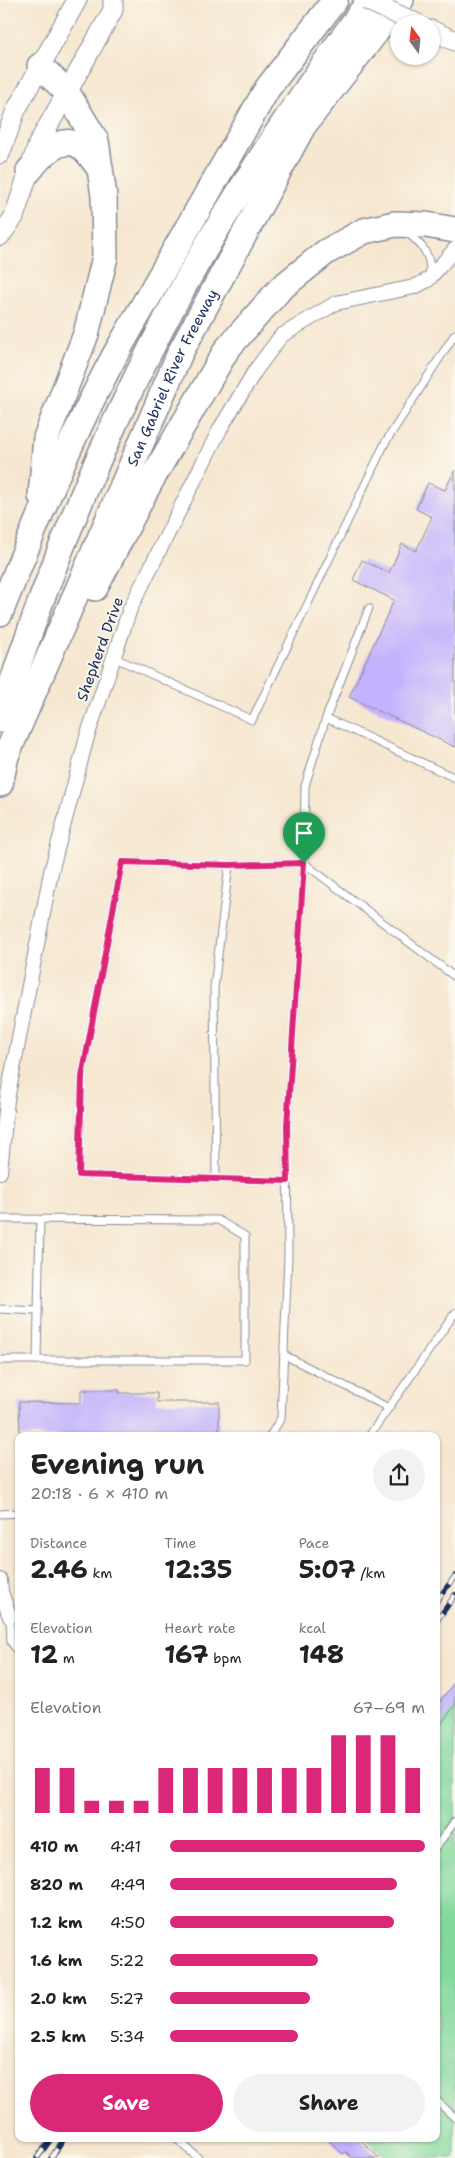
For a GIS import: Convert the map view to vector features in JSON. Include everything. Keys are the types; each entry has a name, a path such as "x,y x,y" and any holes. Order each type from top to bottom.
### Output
{"highway":[{"path":"0,613 40,512 95,392 115,355 267,89 335,0"},
{"path":"0,720 50,574 84,491 162,327 254,171 313,78 368,0"},
{"name":"San Gabriel River Freeway","path":"0,784 6,756 180,353 303,126 401,0"},
{"path":"40,66 66,91 96,141 104,196 105,257 86,334 46,438 40,512"},
{"path":"29,171 42,154 55,145 70,143 84,148 100,168"},
{"path":"6,756 150,484 227,349 281,288 326,252 364,231 395,224 426,225 455,230"},
{"path":"0,684 12,645 62,519 88,455 117,394 115,355"}],"main road":[{"path":"0,154 16,110 77,0"},
{"path":"368,0 399,15"},
{"path":"0,236 14,216 38,144 116,3"},
{"path":"440,34 454,40"}],"street":[{"name":"Shepherd Drive","path":"0,1172 6,1100 51,872 87,737 130,609 220,429 255,371 282,336 336,302 414,287 428,280 455,249"},
{"path":"0,1580 1,1592 10,1617"}],"lane":[{"path":"395,224 420,242 426,253 430,269 428,280"},
{"path":"113,657 252,720 385,443 455,334"},
{"path":"273,1432 282,1418 288,1181 287,1126 304,863 305,786 326,718 369,608"},
{"path":"326,718 455,778"},
{"path":"288,1181 79,1175 82,1077 122,862 229,865 304,863 455,977"},
{"path":"216,1179 214,988 229,865"},
{"path":"0,1219 40,1221 218,1220 245,1236 245,1360 0,1360"},
{"path":"38,1360 40,1221"},
{"path":"0,1309 38,1311"},
{"path":"372,1432 455,1313"},
{"path":"284,1356 389,1408"},
{"path":"0,1514 15,1513"},
{"path":"10,1617 11,1642 15,1648"},
{"path":"440,1842 455,1821"},
{"path":"440,2104 455,2118"},
{"path":"180,2142 198,2158"}],"green space":[{"path":"455,1698 455,2158 387,2158 370,2142 440,2142 440,1719"}],"building":[{"path":"455,470 455,747 349,697 394,600 353,580 362,560 389,573 402,544 416,551 432,517 416,509 428,483 445,490"},
{"path":"81,1390 157,1393 157,1402 219,1402 219,1432 20,1432 19,1402 81,1403"},
{"path":"455,1681 455,1705 440,1726 440,1702"},
{"path":"331,2142 363,2142 379,2158 352,2158 346,2152 343,2154"}],"railway":[{"path":"440,1597 455,1576"},
{"path":"440,1616 455,1595"},
{"path":"37,2158 49,2142"},
{"path":"51,2158 62,2142"}],"route":[{"path":"122,862 229,865 304,863 287,1126 288,1181 79,1175 82,1077 122,862"}]}
